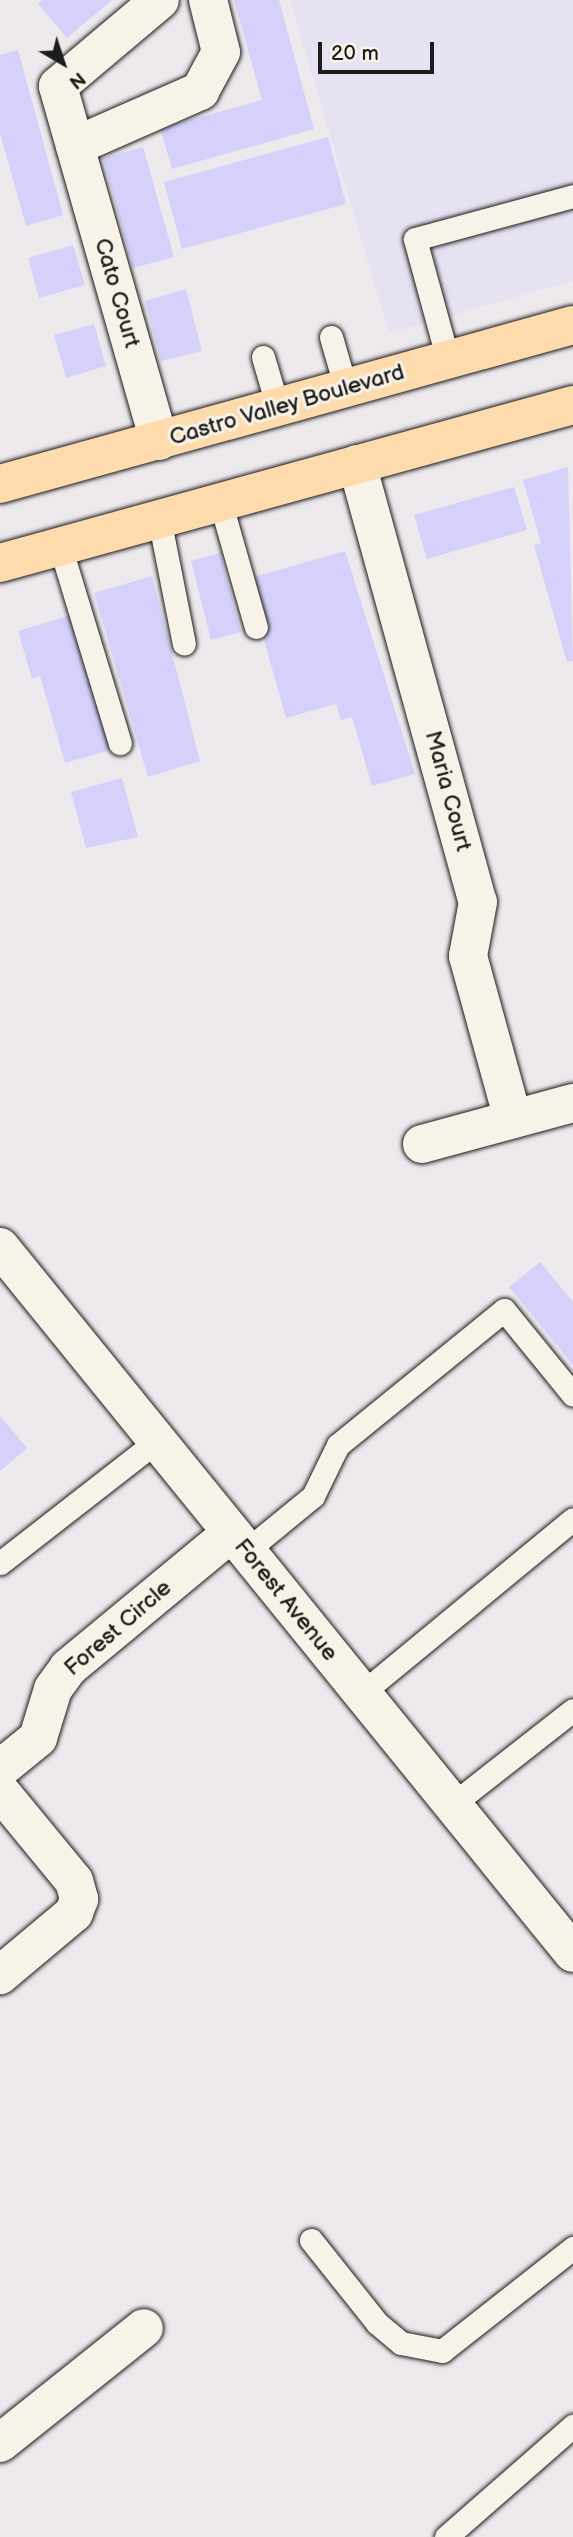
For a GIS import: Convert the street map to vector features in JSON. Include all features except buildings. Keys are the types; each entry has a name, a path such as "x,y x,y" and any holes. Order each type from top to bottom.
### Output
{"main road":[{"name":"Castro Valley Boulevard","path":"0,484 573,325"},
{"path":"0,563 573,405"},
{"path":"0,510 89,460"}],"street":[{"name":"Cato Court","path":"159,441 58,86 160,0"},
{"path":"75,146 200,91 221,52 208,0"},
{"name":"Maria Court","path":"358,464 478,902 468,956 513,1119"},
{"path":"422,1144 573,1102"},
{"name":"Forest Avenue","path":"0,1247 573,1951"},
{"name":"Forest Circle","path":"0,1769 38,1738 49,1698 68,1668 239,1542"},
{"path":"0,1791 75,1881 79,1899 74,1913 0,1975"},
{"path":"0,2443 144,2328"}],"lane":[{"path":"448,360 415,239 573,196"},
{"path":"331,337 346,389"},
{"path":"263,357 278,408"},
{"path":"220,501 256,627"},
{"path":"159,518 173,565 184,644"},
{"path":"60,546 120,743"},
{"path":"239,1542 313,1496 338,1446 504,1310 573,1395"},
{"path":"0,1563 158,1440"},
{"path":"362,1693 573,1519"},
{"path":"453,1804 573,1710"},
{"path":"311,2240 377,2323 401,2343 442,2351 573,2248"},
{"path":"446,2537 573,2426"}],"shaded area":[{"path":"290,0 573,0 573,281 389,333"}]}
